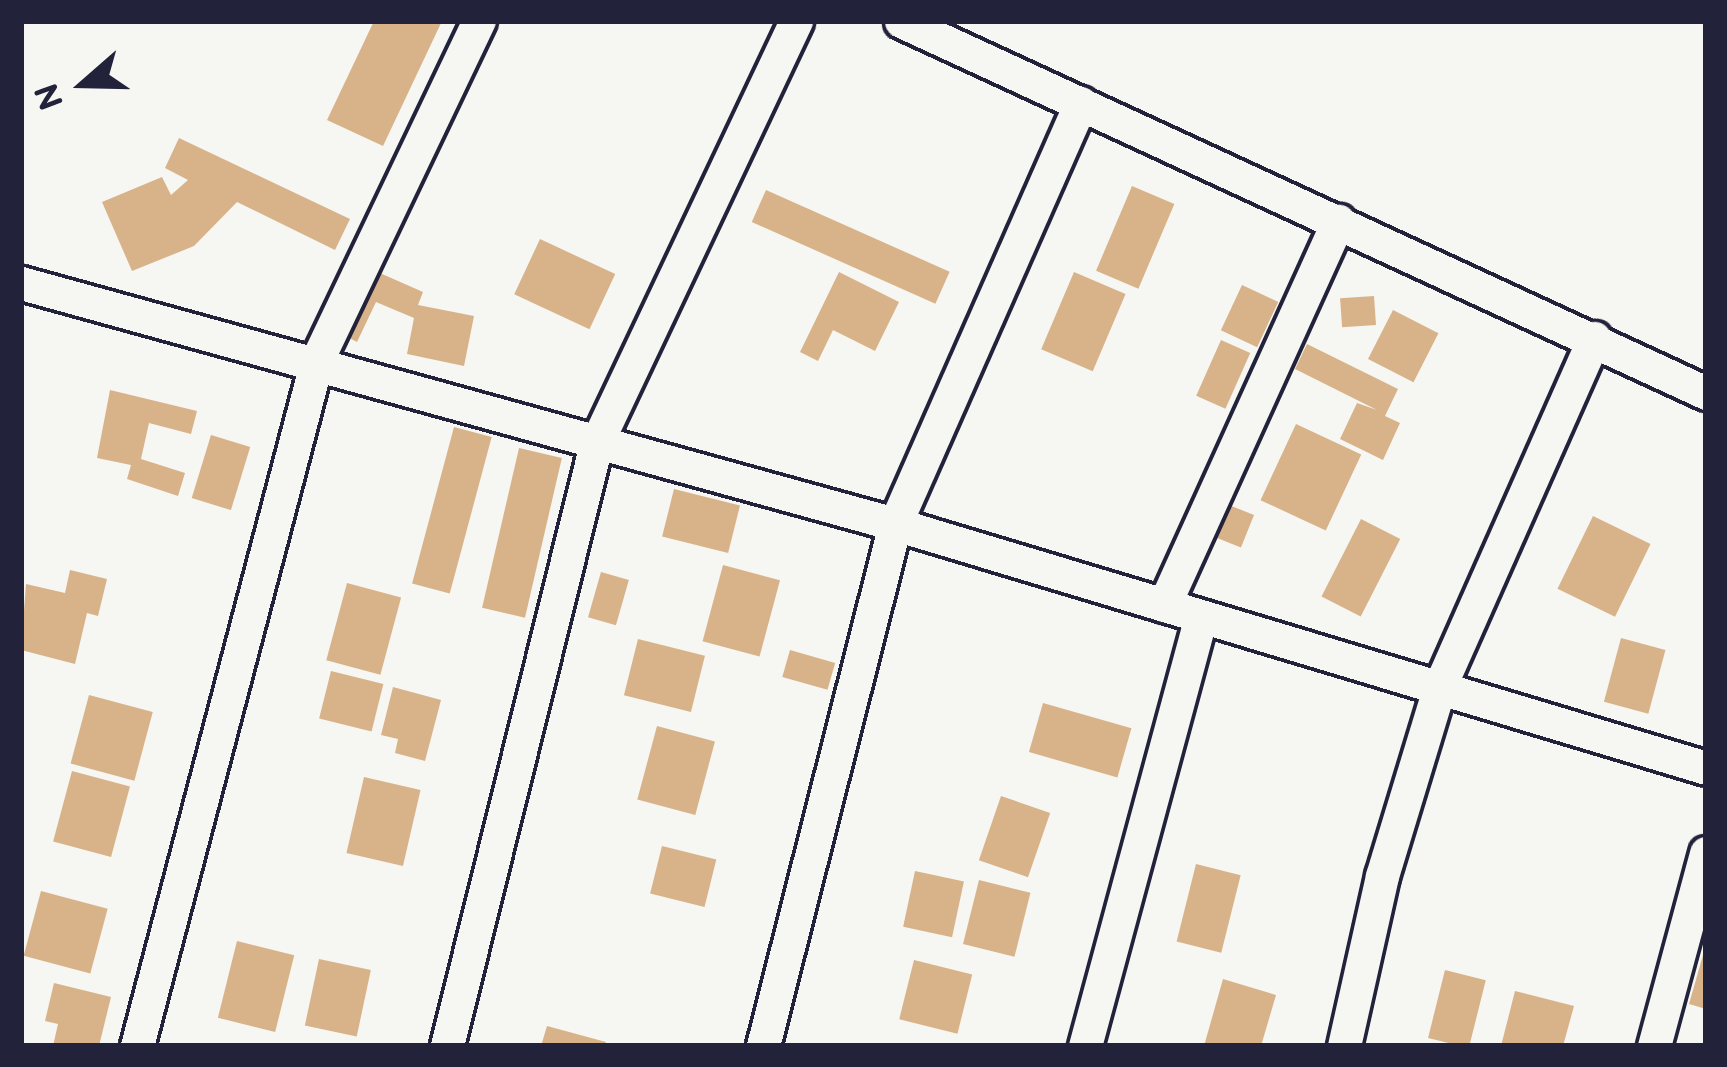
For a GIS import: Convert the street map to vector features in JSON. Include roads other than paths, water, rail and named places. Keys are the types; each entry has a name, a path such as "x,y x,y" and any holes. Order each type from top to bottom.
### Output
{"street":[{"path":"137,1046 317,360 479,21"},
{"path":"446,1046 596,444 796,21"},
{"path":"901,21 1706,393"},
{"path":"763,1046 895,524 1081,104"},
{"path":"1163,605 1338,221"},
{"path":"21,283 317,360 596,444 895,524 1706,768"},
{"path":"1345,1046 1382,876 1438,688 1594,338"},
{"path":"1085,1046 1201,616"},
{"path":"1654,1046 1706,853"}]}
